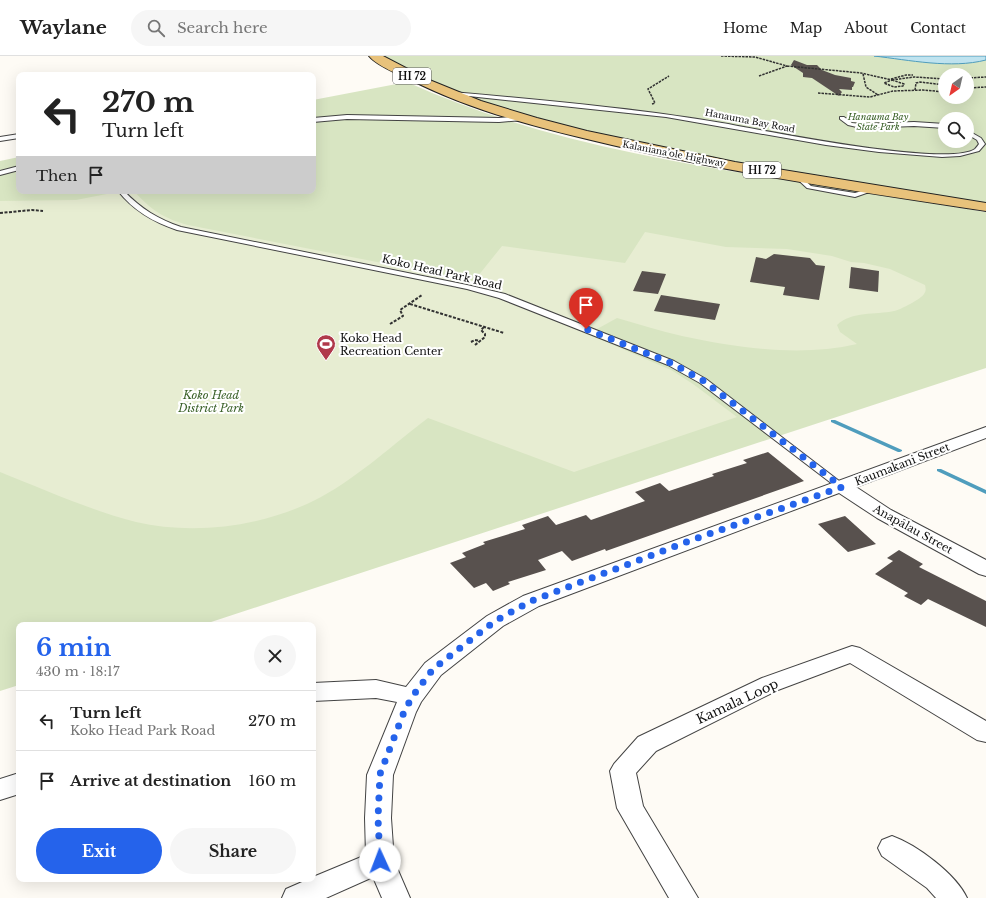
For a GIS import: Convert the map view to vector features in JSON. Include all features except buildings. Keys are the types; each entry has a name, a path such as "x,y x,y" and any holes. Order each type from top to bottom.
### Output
{"main road":[{"name":"Kalaniana’ole Highway","path":"376,56 411,76 490,107 524,118 639,148 798,177 986,207"}],"street":[{"name":"Kaumakani Street","path":"396,898 380,861 378,818 380,774 404,712 412,697 438,664 495,621 531,601 692,540 842,487 986,432"},
{"name":"Anapālau Street","path":"842,487 884,514 986,569"},
{"name":"Kamala Loop","path":"684,898 630,808 623,771 647,744 770,684 852,654 986,733"},
{"path":"316,692 376,689 412,697"},
{"path":"0,790 16,784"},
{"path":"892,848 937,879 953,898"},
{"path":"296,898 380,861"}],"lane":[{"name":"Hanauma Bay Road","path":"450,92 641,112 822,144 893,152 941,155 965,154 977,150 984,144 974,136"},
{"name":"Hanauma Bay Road","path":"490,107 501,100 511,99"},
{"path":"316,120 347,117 499,120 524,118"},
{"path":"842,118 850,124 861,126 914,124 938,126"},
{"path":"0,139 16,136"},
{"path":"0,173 16,169"},
{"name":"Koko Head Park Road","path":"124,194 141,211 161,223 179,229 487,291 671,363 704,381 842,487"}],"path":[{"path":"721,56 755,57 787,66 863,74 891,79 894,80 904,84 903,86 891,87 884,83 894,80 904,76 938,78"},
{"path":"759,76 787,66"},
{"path":"863,74 862,83 867,89 879,96"},
{"path":"891,79 906,75 938,78"},
{"path":"654,99 648,89 669,76"},
{"path":"974,79 986,78"},
{"path":"915,90 916,83 938,83"},
{"path":"974,88 986,87"},
{"path":"818,93 864,97 879,96 891,92 915,90 938,92"},
{"path":"0,213 32,210 43,211"},
{"path":"390,324 403,316 400,310 422,295"},
{"path":"410,304 504,332"},
{"path":"475,345 486,336 481,330 484,326"},
{"path":"471,342 475,340 481,341"}],"green space":[{"name":"Hanauma Bay State Park","path":"375,56 986,56 986,207 631,146 450,93"},
{"name":"Koko Head District Park","path":"407,82 452,101 498,117 593,144 689,164 986,212 986,368 211,622 16,622 16,686 0,691 0,161 16,158 16,194 316,194 316,99"},
{"name":"Koko Head Recreation Center","path":"107,194 137,194 152,208 164,216 188,225 474,281 502,246 625,263 645,232 726,247 787,249 832,256 851,262 864,263 890,269 925,285 926,290 919,299 897,310 857,315 850,317 837,325 840,332 857,344 814,350 769,349 725,344 674,334 617,318 588,334 671,370 693,384 737,417 574,472 428,418 349,480 321,497 300,507 278,515 231,526 183,528 159,526 136,522 102,512 0,472 0,201 76,200"}],"water":[{"path":"874,56 986,56 986,60 973,63 944,64"}],"waterway":[{"path":"833,421 900,451"},
{"path":"939,470 986,492"}],"place":[{"name":"Koko Head Recreation Center","path":"326,361"}],"route":[{"path":"380,861 378,818 380,774 394,737 412,697 433,669 462,645 509,612 531,601 692,540 842,487 704,381 671,363 586,329"}]}
